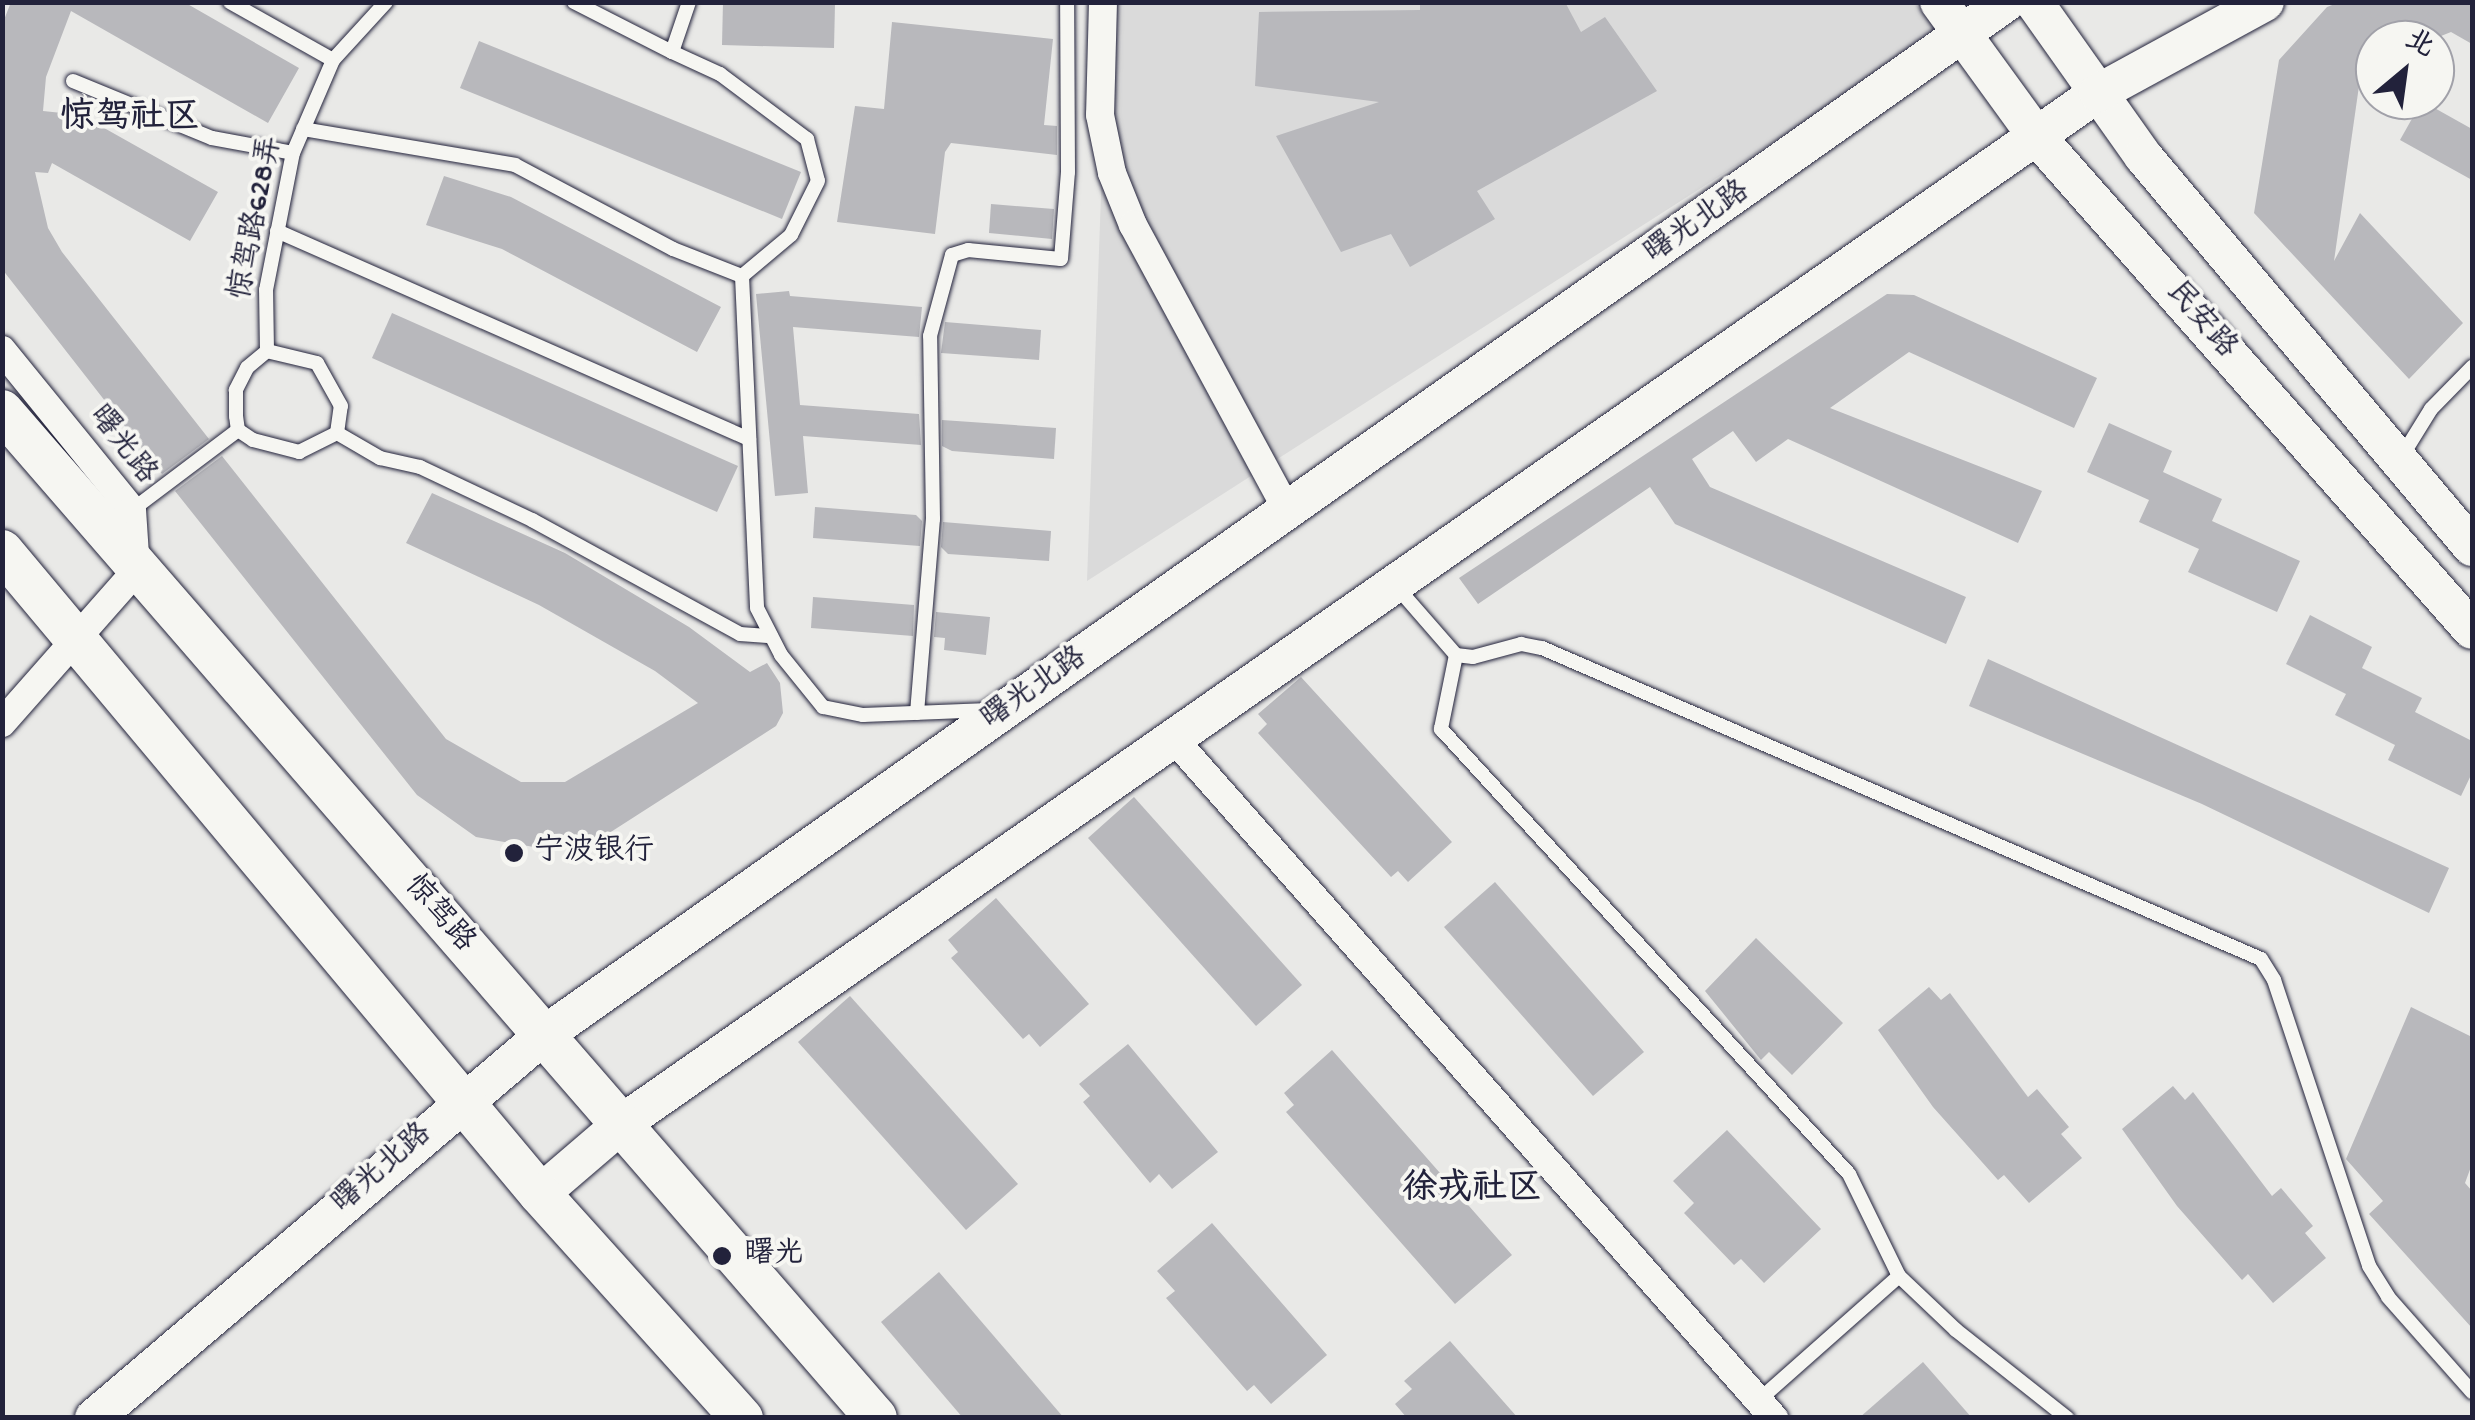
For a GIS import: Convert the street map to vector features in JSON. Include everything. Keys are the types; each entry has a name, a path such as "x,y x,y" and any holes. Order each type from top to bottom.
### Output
{"main road":[{"name":"民安路","path":"1938,2 2037,136 2472,630"},
{"name":"曙光北路","path":"94,1418 544,1035 1963,38 2007,2"},
{"name":"民安路","path":"2034,2 2143,156 2472,547"},
{"path":"540,1194 624,1122 2098,93 2265,2"},
{"name":"惊驾路","path":"2,411 136,571 624,1122 876,1418"},
{"path":"2,551 540,1194 742,1418"}],"street":[{"path":"1103,2 1100,114 1112,173 1133,225 1288,512"},
{"name":"曙光路","path":"2,350 132,510 136,571"},
{"path":"2,723 136,571"},
{"path":"1173,738 1766,1409"}],"lane":[{"path":"230,2 333,60"},
{"name":"惊驾路628弄","path":"267,351 266,290 293,153 333,60 386,2"},
{"path":"574,2 720,74 807,139 818,181 791,235 742,276"},
{"path":"672,52 689,2"},
{"path":"917,713 933,520 934,318 952,255 968,250 1060,259 1068,172 1067,2"},
{"path":"72,81 212,138 293,153"},
{"path":"304,128 514,165 673,249 742,276"},
{"path":"277,231 749,438"},
{"path":"742,276 756,608 771,636 823,708 863,715 1006,710"},
{"path":"238,430 236,390 247,368 267,351 317,363 341,406 337,433"},
{"path":"2399,460 2431,409 2472,367"},
{"path":"132,510 238,430"},
{"path":"238,430 274,449 298,452 337,433"},
{"path":"337,433 380,458 420,467 532,520 740,634 771,636"},
{"path":"1395,584 1456,654 1473,658 1520,644 1542,648 2261,959 2274,980 2368,1266 2388,1298 2472,1392"},
{"path":"1456,654 1442,729 1849,1174 1898,1276 1956,1330 2067,1418"},
{"path":"1766,1409 1898,1276"}],"shaded area":[{"path":"1914,2 1940,35 1087,581 1108,3"}],"building":[{"path":"11,2 184,2 299,68 268,123 71,11 46,77 43,111 81,115 218,192 190,241 52,163 48,173 35,172 48,228 62,252 209,439 162,474 2,269 2,25"},
{"path":"723,2 835,4 834,48 722,45"},
{"path":"1420,2 1565,2 1581,32 1605,17 1657,91 1477,191 1495,219 1410,267 1391,234 1341,252 1276,136 1379,102 1255,86 1259,12 1420,10"},
{"path":"2340,2 2472,2 2472,44 2455,34 2455,20 2355,20 2355,114 2334,261 2360,213 2463,323 2409,379 2254,213 2279,60 2327,7"},
{"path":"892,22 1053,39 1044,125 1057,126 1057,155 951,143 945,152 935,234 837,222 855,106 884,109"},
{"path":"479,41 801,172 782,219 460,88"},
{"path":"2455,119 2472,129 2472,180 2400,140 2411,120"},
{"path":"444,176 511,197 721,307 697,352 502,249 426,225"},
{"path":"991,204 1054,209 1052,239 989,233"},
{"path":"789,291 790,296 922,307 919,337 793,327 800,405 919,414 921,445 803,436 808,493 775,496 756,294"},
{"path":"1887,294 1914,295 2097,378 2074,428 1909,352 1830,408 2042,491 2018,543 1788,439 1756,462 1733,431 1692,459 1710,487 1966,597 1946,644 1675,524 1650,487 1478,604 1459,578"},
{"path":"392,313 738,466 717,512 372,358"},
{"path":"945,322 1041,330 1039,360 941,353"},
{"path":"942,420 1056,428 1054,459 952,451 942,446"},
{"path":"2109,423 2172,451 2163,472 2222,499 2212,521 2300,561 2277,612 2188,572 2199,549 2139,522 2149,500 2087,472"},
{"path":"222,456 446,739 521,782 565,782 698,703 655,671 539,605 406,543 432,493 565,553 689,627 750,672 767,663 780,683 783,713 776,726 603,837 551,850 476,837 417,795 175,491"},
{"path":"815,507 916,515 922,521 920,546 813,538"},
{"path":"943,522 1051,531 1049,561 948,554 941,547"},
{"path":"813,597 914,605 913,636 811,628"},
{"path":"936,612 990,617 986,655 944,650 945,638 934,637"},
{"path":"2310,615 2372,647 2362,668 2422,698 2415,712 2472,741 2472,773 2461,796 2388,760 2395,745 2335,715 2346,694 2286,664"},
{"path":"1988,659 2449,868 2429,913 2202,804 1969,706"},
{"path":"1301,677 1452,842 1408,882 1398,871 1391,877 1258,733 1267,724 1258,714"},
{"path":"1134,797 1302,985 1256,1026 1088,838"},
{"path":"1495,882 1644,1052 1593,1096 1444,927"},
{"path":"996,898 1089,1004 1040,1047 1029,1034 1023,1039 951,958 958,952 948,940"},
{"path":"1756,938 1843,1023 1792,1075 1769,1052 1761,1060 1705,991"},
{"path":"1929,987 1941,1000 1950,993 2028,1097 2037,1089 2069,1127 2061,1134 2082,1158 2029,1203 2004,1175 1998,1180 1933,1107 1878,1030"},
{"path":"850,996 1018,1184 966,1230 798,1042"},
{"path":"2411,1007 2472,1037 2472,1164 2465,1183 2472,1191 2472,1328 2369,1214 2383,1201 2346,1159"},
{"path":"1128,1044 1218,1152 1172,1189 1159,1174 1150,1183 1083,1102 1090,1096 1079,1084"},
{"path":"1332,1050 1512,1255 1455,1304 1286,1112 1294,1105 1284,1093"},
{"path":"2173,1086 2185,1100 2193,1092 2272,1196 2281,1188 2313,1226 2305,1233 2326,1258 2273,1303 2248,1274 2242,1280 2177,1206 2122,1129"},
{"path":"1727,1130 1821,1229 1764,1283 1741,1259 1734,1265 1684,1213 1694,1203 1673,1181"},
{"path":"1212,1223 1327,1355 1271,1404 1254,1385 1247,1391 1166,1298 1175,1291 1157,1271"},
{"path":"939,1272 1064,1418 963,1418 881,1322"},
{"path":"1450,1341 1518,1418 1407,1418 1395,1404 1412,1389 1404,1381"},
{"path":"1923,1362 1972,1418 1859,1418"}],"place":[{"name":"宁波银行","path":"514,853"},
{"name":"曙光","path":"722,1256"}],"district":[{"name":"惊驾社区","path":"130,120"},
{"name":"徐戎社区","path":"1472,1191"}]}
